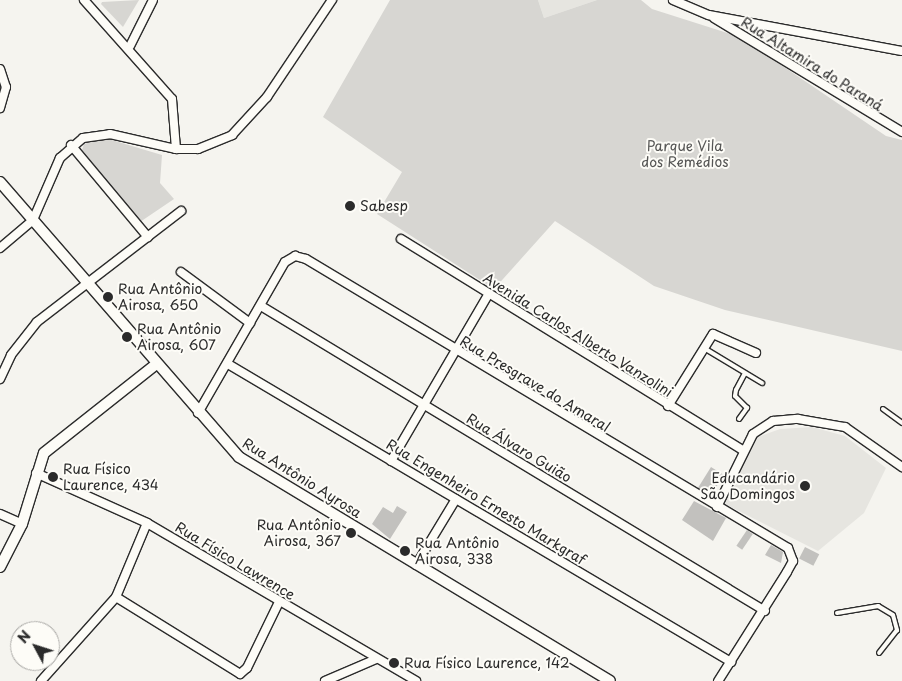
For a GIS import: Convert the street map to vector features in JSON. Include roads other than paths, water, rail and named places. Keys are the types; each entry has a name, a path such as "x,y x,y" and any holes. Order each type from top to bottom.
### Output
{"street":[{"path":"84,0 130,46 172,99 176,149"},
{"path":"130,46 153,0"},
{"path":"0,248 33,220 71,145 110,134 176,149 217,144 250,120 332,0"},
{"path":"674,0 709,15 902,51"},
{"name":"Rua Altamira do Paraná","path":"709,15 902,132"},
{"path":"0,69 6,87 0,108"},
{"path":"71,145 148,236"},
{"name":"Rua Antônio Ayrosa","path":"0,182 155,365 239,457 610,681"},
{"path":"0,379 37,322 88,286 180,211"},
{"name":"Avenida Carlos Alberto Vanzolini","path":"401,240 742,450"},
{"name":"Rua Presgrave do Amaral","path":"198,413 286,262 300,256 717,507 774,537 792,554 793,561 765,611 718,681"},
{"path":"181,272 250,323"},
{"path":"391,461 488,293"},
{"name":"Rua Álvaro Guião","path":"261,306 765,611"},
{"path":"668,406 702,347 713,334 720,334 756,353"},
{"name":"Rua Engenheiro Ernesto Markgraf","path":"228,364 731,662"},
{"path":"0,567 22,524 36,474 47,450 155,365"},
{"path":"717,507 742,450 753,434 773,421 828,422 860,435 902,467"},
{"name":"Rua Físico Lawrence","path":"36,474 147,524 416,681"},
{"path":"416,565 456,499"},
{"path":"0,514 22,524"},
{"path":"41,681 116,597 147,524"},
{"path":"116,597 240,674 247,668 279,602"},
{"path":"325,681 376,658"}],"lane":[{"path":"702,347 762,383"},
{"path":"739,419 747,408 735,396 745,373"},
{"path":"883,409 902,423"},
{"path":"837,613 878,606 893,614 897,630 878,653"}],"place":[{"name":"Sabesp","path":"350,206"},
{"name":"Rua Antônio Airosa, 650","path":"108,297"},
{"name":"Rua Antônio Airosa, 607","path":"127,337"},
{"name":"Rua Físico Laurence, 434","path":"53,477"},
{"name":"Educandário São Domingos","path":"805,486"},
{"name":"Rua Antônio Airosa, 367","path":"351,533"},
{"name":"Rua Antônio Airosa, 338","path":"405,551"},
{"name":"Rua Físico Laurence, 142","path":"394,663"}],"park label":[{"name":"Parque Vila dos Remédios","path":"685,154"}]}
